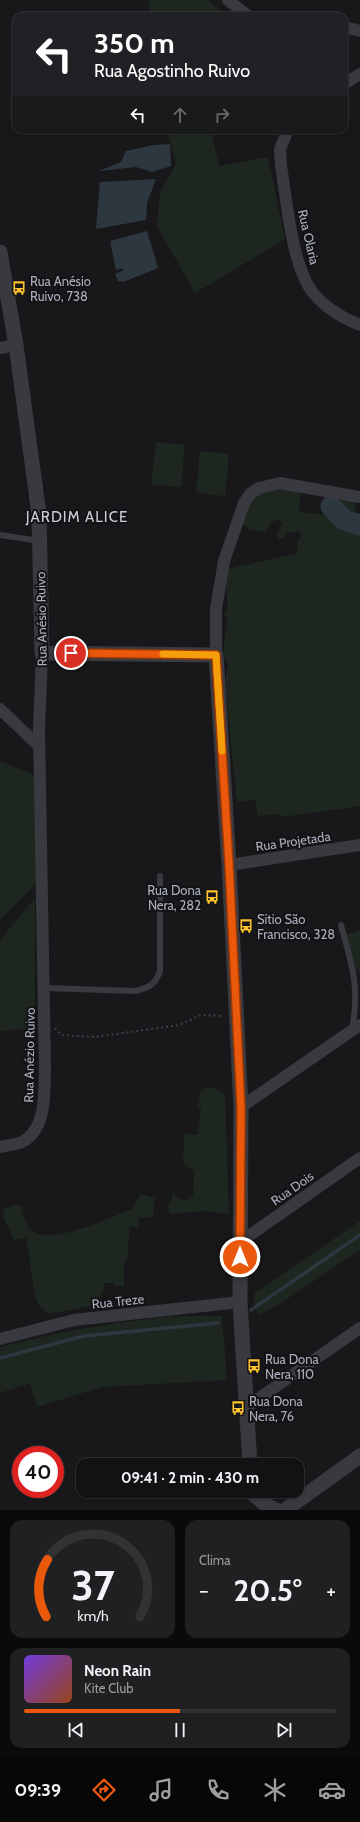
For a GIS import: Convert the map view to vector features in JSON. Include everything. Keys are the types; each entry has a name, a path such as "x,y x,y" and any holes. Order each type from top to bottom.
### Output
{"street":[{"path":"228,0 243,12"},
{"path":"348,28 360,31"},
{"path":"348,82 360,74"},
{"name":"Rua Olaria","path":"286,134 280,149 281,166 300,268 310,288 326,305 349,320 360,325"},
{"name":"Rua Anésio Ruivo","path":"0,252 16,345 39,514 42,652 39,746 44,988"},
{"path":"0,348 16,345"},
{"path":"249,1458 245,1408 240,1302 241,1108 229,864 216,655 216,609 224,561 244,503 251,493 259,488 280,483 360,497"},
{"path":"42,652 216,655"},
{"path":"0,709 39,746"},
{"name":"Rua Projetada","path":"229,864 360,845"},
{"name":"Rua Anézio Ruivo","path":"0,1147 22,1142 31,1134 39,1121 43,1106 45,1025 44,988"},
{"path":"241,1108 356,1028"},
{"name":"Rua Dois","path":"240,1242 360,1158"},
{"name":"Rua Treze","path":"0,1339 74,1320 240,1302"},
{"path":"245,1408 360,1328"},
{"path":"304,1488 360,1456"},
{"path":"253,1498 255,1510"},
{"path":"258,1498 266,1505 276,1510"},
{"path":"285,1510 295,1498"}],"lane":[{"path":"0,535 40,541"},
{"path":"44,988 136,991 150,988 156,983 160,971 160,876"},
{"path":"341,925 356,990 356,1028"}],"path":[{"path":"45,1025 53,1026 61,1035 95,1037 179,1025 200,1015 236,1016"}],"shaded area":[{"path":"149,0 208,0 222,12 150,12"},
{"path":"168,134 213,134 219,166 268,157 285,239 195,293 157,226 160,192 176,164"},
{"path":"170,144 171,166 152,172 136,167 99,171 121,162 126,151 154,145"},
{"path":"156,179 147,203 146,220 96,229 100,182"},
{"path":"147,231 158,268 123,282 118,281 115,274 124,270 123,268 116,270 110,241"},
{"path":"156,442 185,445 181,487 151,485"},
{"path":"200,451 229,454 225,496 196,493"},
{"path":"281,488 293,489 301,494 298,512 336,516 342,498 357,502 353,517 360,519 360,806 282,817 280,814 258,816 255,799 237,802 225,684 228,665 224,655 224,641 228,619 223,614 228,610 225,575 228,569 298,553 297,541 302,536 299,531 287,533 284,538 279,539 277,535 282,524 279,519 272,522 264,532 250,530 242,523 252,496 265,490"},
{"path":"0,761 34,775 36,884 0,920"},
{"path":"35,898 35,1028 0,1031 0,940"},
{"path":"360,930 360,974 358,969 355,968 344,935"},
{"path":"213,1087 225,1094 229,1214 207,1211 169,1214 168,1204 171,1202 173,1193 178,1198 186,1201 193,1195 194,1171 183,1163 184,1135 188,1133 195,1135 198,1134 201,1108 198,1107 201,1089"},
{"path":"141,1194 155,1198 153,1217 139,1218 138,1227 130,1227 127,1260 124,1262 124,1286 115,1286 114,1283 104,1283 103,1292 96,1305 48,1314 40,1306 37,1300 26,1238 14,1240 3,1216 4,1209 16,1204 21,1206 25,1220 30,1229 42,1235 54,1235 82,1229 132,1209"},
{"path":"360,1221 360,1250 278,1305 260,1314 253,1308 255,1293"},
{"path":"186,1316 222,1316 227,1380 102,1387 37,1407 30,1383 0,1393 0,1347 46,1336 115,1323"}],"waterway":[{"path":"331,506 344,520 360,525"},
{"path":"251,1310 360,1235"},
{"path":"0,1358 84,1336 218,1323"}],"slow traffic":[{"path":"163,654 216,655 222,751"}],"place":[{"name":"Rua Anésio Ruivo, 738","path":"19,288"},
{"name":"Rua Dona Nera, 282","path":"212,897"},
{"name":"Sítio São Francisco, 328","path":"246,926"},
{"name":"Rua Dona Nera, 110","path":"254,1366"},
{"name":"Rua Dona Nera, 76","path":"238,1408"}],"district":[{"name":"JARDIM ALICE","path":"77,517"}],"route":[{"path":"71,653 216,655 229,864 241,1108 240,1257"}]}
